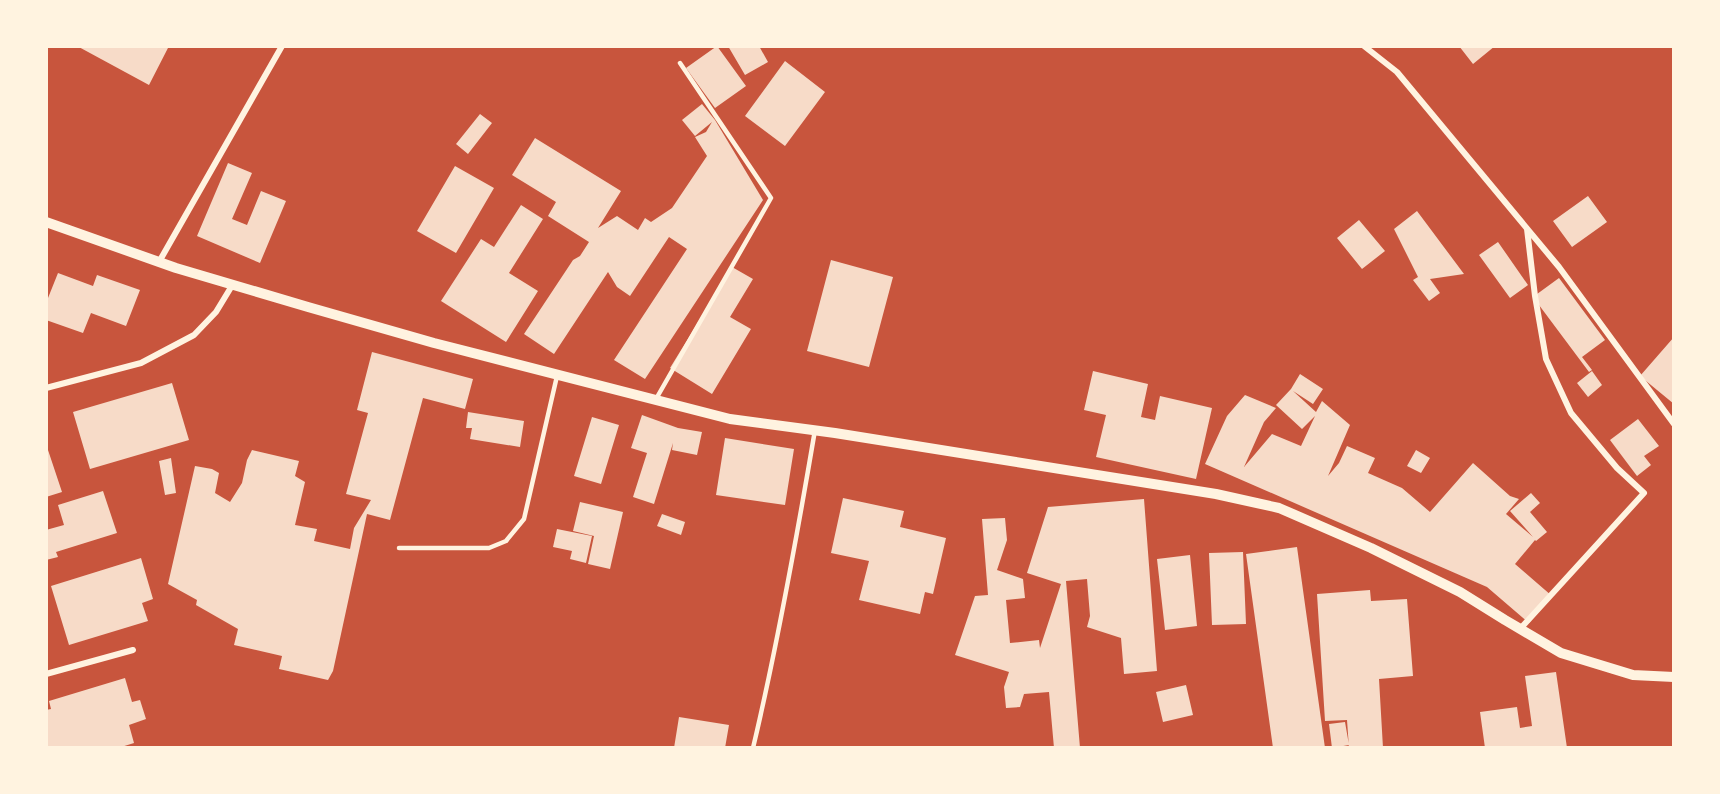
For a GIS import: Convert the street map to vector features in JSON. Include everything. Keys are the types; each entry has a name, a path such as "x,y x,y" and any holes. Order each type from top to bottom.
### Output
{"street":[{"path":"159,262 282,46"},
{"path":"1364,46 1397,72 1559,267 1674,424"},
{"path":"46,222 159,262 434,343 730,419 815,430 1216,495 1279,508 1371,548 1460,592 1561,652 1633,675 1674,678"},
{"path":"1520,629 1644,493 1617,468 1571,413 1546,359 1535,296 1527,228"},
{"path":"46,388 141,363 194,335 216,312 232,284"},
{"path":"46,674 133,650"}],"lane":[{"path":"656,400 771,198 680,63"},
{"path":"399,548 489,549 506,541 524,519 557,374"},
{"path":"753,747 770,679 815,430"}],"building":[{"path":"77,46 169,46 149,85"},
{"path":"717,46 746,86 715,108 686,68"},
{"path":"728,46 759,46 768,62 745,75"},
{"path":"1459,46 1495,46 1473,64"},
{"path":"785,61 825,92 785,146 745,116"},
{"path":"702,104 715,120 763,200 645,379 614,360 687,249 669,237 630,296 617,287 608,272 554,354 524,334 573,260 580,256 589,242 548,216 556,202 512,175 535,138 621,191 598,228 617,216 638,230 645,218 651,222 672,208 707,156 695,137 706,132 712,122 695,136 682,120"},
{"path":"480,114 492,123 468,154 456,144"},
{"path":"228,163 252,173 232,219 247,225 261,191 286,201 260,263 197,236"},
{"path":"455,166 494,188 456,253 417,231"},
{"path":"1588,196 1607,222 1572,247 1553,221"},
{"path":"521,205 543,219 509,273 538,291 506,342 441,301 481,239 494,247"},
{"path":"1417,211 1464,274 1430,279 1440,293 1429,301 1413,280 1418,277 1394,229"},
{"path":"1359,220 1385,251 1362,269 1337,238"},
{"path":"1498,242 1528,285 1510,298 1479,255"},
{"path":"831,260 893,277 869,367 807,351"},
{"path":"732,267 753,279 730,317 751,329 712,394 670,368"},
{"path":"58,273 93,286 97,275 140,290 126,326 91,313 83,333 46,320 46,303"},
{"path":"1559,278 1605,340 1582,357 1592,370 1589,372 1533,297"},
{"path":"1674,337 1674,404 1640,376"},
{"path":"372,352 473,379 465,409 423,398 390,520 367,514 333,671 328,680 279,669 282,656 234,645 238,629 196,605 197,600 168,584 195,466 212,469 219,473 215,493 230,502 242,483 247,460 252,450 299,461 295,476 305,482 295,525 317,529 314,541 350,549 354,528 371,500 346,494 368,413 357,410"},
{"path":"1093,371 1148,384 1141,417 1155,420 1160,396 1212,408 1196,479 1096,457 1106,415 1084,410"},
{"path":"1592,371 1602,385 1588,397 1577,383"},
{"path":"1300,374 1323,389 1313,404 1293,391 1316,412 1322,401 1350,425 1328,476 1339,463 1347,446 1375,458 1368,473 1402,488 1430,512 1473,463 1510,496 1519,499 1506,514 1533,537 1510,511 1531,493 1540,503 1530,512 1547,532 1535,540 1515,564 1552,596 1529,623 1487,587 1205,464 1227,416 1245,395 1276,408 1264,422 1244,467 1272,434 1301,446 1315,416 1302,429 1276,405 1291,389"},
{"path":"172,383 189,440 90,469 73,412"},
{"path":"468,412 524,421 520,447 470,439 472,428 466,428"},
{"path":"642,415 678,428 702,432 697,455 672,450 673,443 654,504 633,497 647,453 631,448"},
{"path":"592,417 619,425 601,484 574,476"},
{"path":"1638,419 1659,446 1644,456 1651,465 1637,476 1610,440"},
{"path":"725,438 794,449 785,505 716,495"},
{"path":"46,444 62,492 46,497"},
{"path":"1416,450 1430,458 1421,473 1407,466"},
{"path":"171,458 176,493 165,495 159,461"},
{"path":"103,491 117,533 56,552 58,557 46,560 46,530 64,525 58,505"},
{"path":"843,498 904,511 900,527 946,538 933,594 925,592 920,614 859,600 869,561 831,553"},
{"path":"1144,499 1157,671 1124,674 1121,638 1087,627 1090,616 1087,579 1066,581 1080,748 1054,748 1049,692 1024,694 1020,707 1006,708 1004,687 1009,672 955,655 975,596 988,595 982,519 1005,518 1007,540 997,570 1023,579 1025,598 1006,600 1010,643 1039,640 1040,648 1061,584 1027,573 1048,507"},
{"path":"580,502 623,512 610,569 588,564 594,536 573,531"},
{"path":"662,514 685,522 681,535 657,526"},
{"path":"557,529 592,536 586,563 570,559 572,551 553,547"},
{"path":"1297,547 1325,748 1273,748 1246,554"},
{"path":"1243,552 1246,624 1212,625 1209,553"},
{"path":"1190,555 1197,626 1165,630 1157,559"},
{"path":"141,558 153,599 142,603 148,621 69,645 51,586"},
{"path":"1370,590 1371,601 1407,599 1413,676 1379,679 1383,748 1349,748 1347,720 1325,721 1317,594"},
{"path":"1556,672 1567,748 1485,748 1480,712 1517,707 1520,728 1532,726 1525,676"},
{"path":"125,678 132,702 140,700 146,719 129,725 134,743 118,748 46,748 46,710 51,709 49,701"},
{"path":"1186,685 1193,715 1163,722 1156,692"},
{"path":"679,717 729,725 725,748 674,748"},
{"path":"1345,722 1349,745 1332,748 1329,724"}]}
